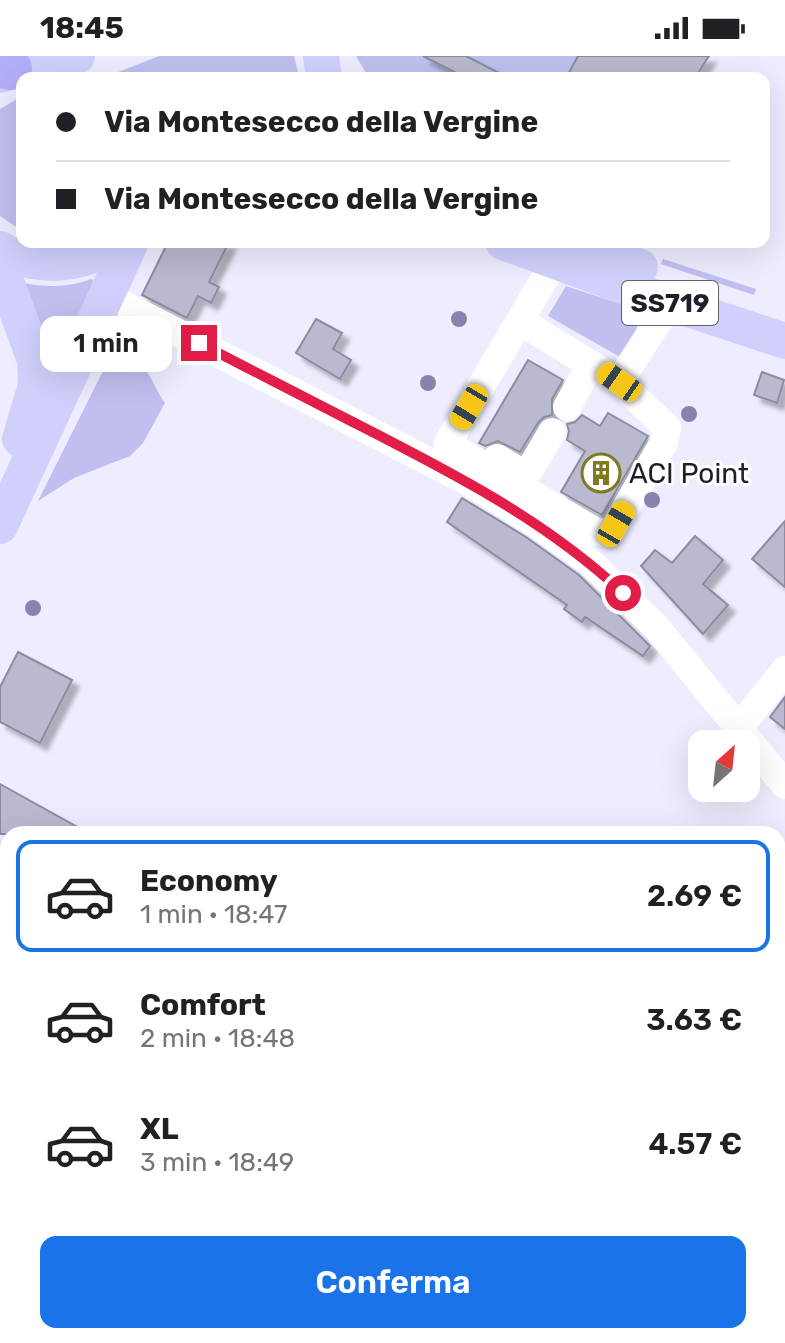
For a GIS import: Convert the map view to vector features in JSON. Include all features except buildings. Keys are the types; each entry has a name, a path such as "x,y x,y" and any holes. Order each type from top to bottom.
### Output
{"main road":[{"path":"4,70 77,56"},
{"path":"0,249 22,258 56,263 83,259 102,248"},
{"path":"0,526 128,248"},
{"name":"SS719","path":"541,248 657,273 785,317"},
{"name":"SS719","path":"567,252 670,303 785,341"},
{"path":"0,265 32,347 36,372 33,396 0,509"}],"street":[{"path":"441,454 520,321 567,252"},
{"path":"106,296 441,454 596,532 608,533 614,528 668,433 663,424 619,382 520,321"},
{"path":"619,382 670,303"},
{"path":"567,407 591,364"},
{"path":"484,382 487,400 472,434 473,441 479,447 524,472 531,468 552,432"},
{"path":"441,454 590,562 656,627 785,785"},
{"path":"738,729 785,670"}],"shaded area":[{"path":"159,56 294,56 298,72 118,72"},
{"path":"356,56 709,56 699,72 365,72"},
{"path":"16,100 16,227 0,216 0,109"},
{"path":"663,259 756,289 754,295 661,264"},
{"path":"91,279 97,283 52,370 23,283 57,286"},
{"path":"566,286 621,304 635,313 637,329 620,357 548,316"},
{"path":"115,347 142,365 165,403 143,443 130,456 74,478 38,501"}],"place":[{"name":"ACI Point","path":"601,473"}],"route":[{"path":"199,343 469,482 590,562 623,593"}]}
